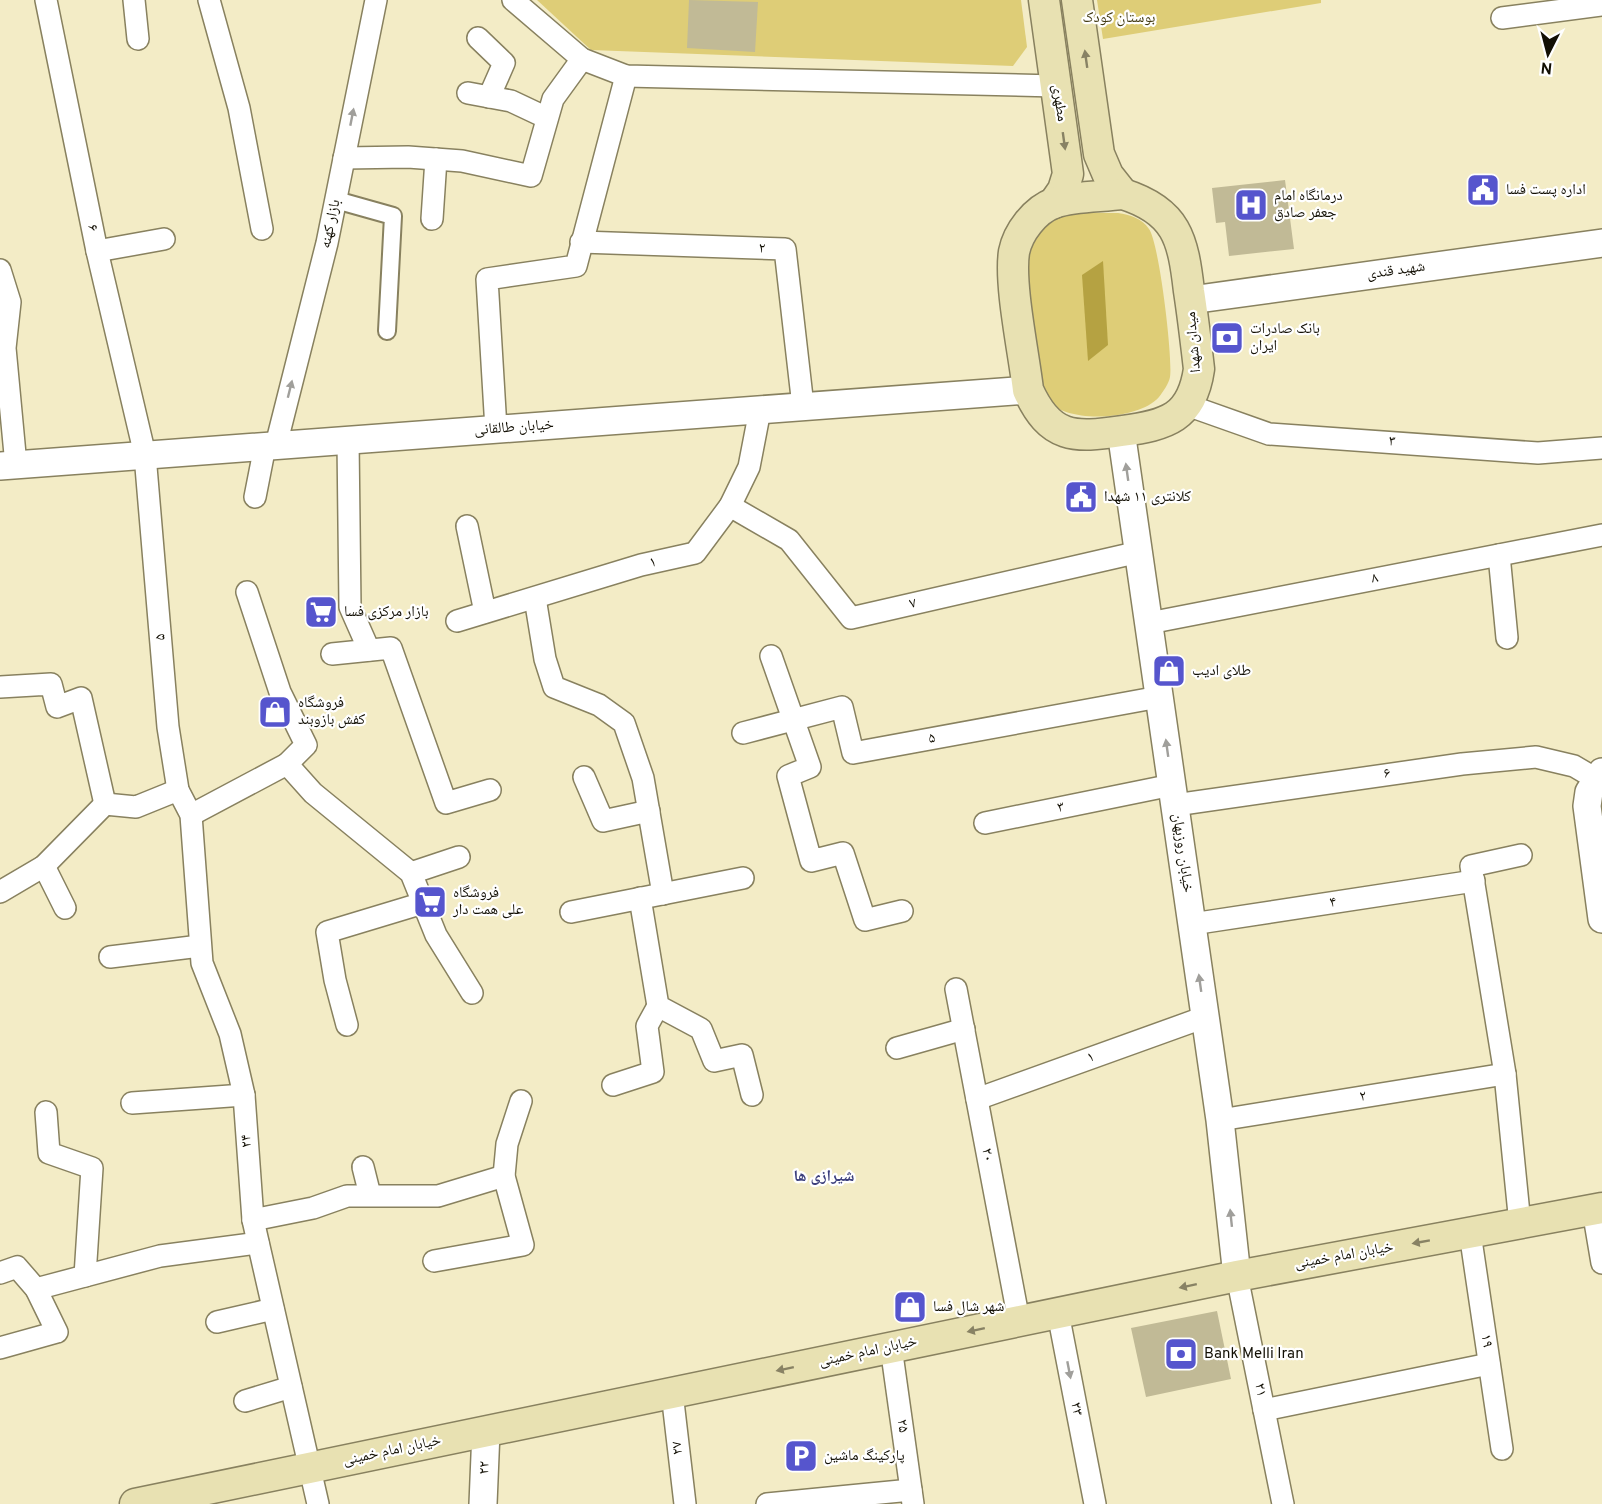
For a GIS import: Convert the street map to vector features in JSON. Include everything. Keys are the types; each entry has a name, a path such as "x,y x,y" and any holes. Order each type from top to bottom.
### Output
{"main road":[{"name":"مطهری","path":"1044,0 1068,174 1063,190 1054,203"},
{"path":"1077,0 1099,154 1108,175 1123,194"},
{"path":"1123,194 1054,203 1035,214 1022,231 1014,251 1013,272 1028,390 1036,408 1049,423 1067,432 1086,436 1155,427 1173,418 1187,405"},
{"name":"میدان شهدا","path":"1123,194 1162,213 1176,230 1184,251 1199,369 1196,388 1187,405"},
{"name":"خیابان امام خمینی","path":"135,1504 1237,1276 1598,1209"}],"street":[{"name":"۶","path":"45,0 97,251 145,455"},
{"path":"134,0 138,39"},
{"path":"209,0 239,108 262,230"},
{"name":"بازار کهنه","path":"255,497 327,243 376,0"},
{"path":"513,0 582,59 626,76 1056,86"},
{"path":"1502,18 1602,5"},
{"path":"478,38 504,63 489,97"},
{"path":"344,158 462,161 531,176 553,99 582,59"},
{"path":"496,429 487,279 576,266 626,76"},
{"path":"468,93 511,101 547,118"},
{"path":"432,219 436,159"},
{"path":"336,200 393,216 387,331"},
{"path":"97,251 164,239"},
{"name":"۲","path":"582,242 785,249 803,406"},
{"name":"شهید قندی","path":"1191,300 1602,243"},
{"path":"0,270 10,302 4,328 8,466"},
{"name":"خیابان طالقانی","path":"8,466 1028,390"},
{"name":"۳","path":"1187,405 1269,434 1538,453 1601,450"},
{"name":"۱","path":"457,621 641,565 695,553 730,506 749,467 760,410"},
{"name":"خیابان روزبهان","path":"1121,431 1206,1017 1237,1276"},
{"path":"348,440 350,607 369,650"},
{"name":"۵","path":"145,455 168,727 178,790 191,814"},
{"name":"۷","path":"730,506 789,540 851,618 1139,552"},
{"path":"467,526 485,612"},
{"name":"۸","path":"1149,623 1602,535"},
{"path":"1499,555 1507,638"},
{"path":"191,814 287,764 306,745 280,692 247,592"},
{"path":"535,598 545,659 554,687 599,705 624,723 643,778 663,894"},
{"path":"332,654 391,648 446,803 490,790"},
{"path":"771,656 810,767 788,776 811,861 843,853 865,920 902,911"},
{"path":"0,687 51,684 57,707 81,698 105,804"},
{"name":"۵","path":"743,733 842,707 853,753 1159,697"},
{"name":"۶","path":"1173,795 1536,758 1574,766 1599,776"},
{"path":"287,764 313,793 411,873 436,935 472,993"},
{"path":"1599,776 1589,792 1587,806 1602,919"},
{"path":"584,777 603,821 649,812"},
{"path":"105,804 136,807 178,790"},
{"name":"۳","path":"985,823 1173,795"},
{"path":"0,892 44,866 105,804"},
{"name":"۲۴","path":"191,814 202,963 230,1034 244,1095 252,1220 318,1504"},
{"path":"1520,1224 1505,1074 1471,866 1521,855"},
{"path":"411,873 459,857"},
{"path":"44,866 65,908"},
{"path":"571,912 743,878"},
{"name":"۴","path":"1192,924 1474,881"},
{"path":"613,1085 653,1072 647,1026 658,1006 640,898"},
{"path":"347,1025 334,980 327,932 423,903"},
{"path":"110,957 200,946"},
{"name":"۲۰","path":"956,989 1019,1321"},
{"path":"658,1006 701,1029 714,1061 742,1055 752,1095"},
{"name":"۱","path":"977,1099 1206,1017"},
{"path":"897,1048 964,1029"},
{"name":"۲","path":"1220,1120 1505,1074"},
{"path":"132,1103 244,1095"},
{"path":"434,1261 523,1245 504,1176 507,1144 521,1101"},
{"path":"46,1112 49,1153 92,1168 85,1276"},
{"path":"363,1167 370,1195"},
{"path":"252,1220 313,1208 347,1196 438,1196 504,1176"},
{"path":"1598,1209 1602,1263"},
{"name":"۱۹","path":"1470,1233 1502,1449"},
{"path":"36,1289 160,1256 258,1244"},
{"path":"0,1273 17,1267 36,1289 57,1332 0,1348"},
{"name":"۲۱","path":"1237,1276 1283,1504"},
{"path":"217,1322 273,1309"},
{"name":"۲۳","path":"1058,1313 1095,1504"},
{"name":"۲۵","path":"891,1347 912,1497"},
{"path":"1264,1410 1489,1364"},
{"path":"244,1401 291,1387"},
{"name":"۲۷","path":"672,1393 685,1504"},
{"name":"۲۲","path":"483,1504 486,1431"},
{"path":"767,1504 912,1497"}],"green space":[{"path":"537,0 1021,0 1027,47 1013,66 591,50"},
{"name":"بوستان کودک","path":"1097,0 1321,0 1321,3 1103,39"},
{"path":"1076,213 1118,213 1143,222 1153,238 1164,301 1170,377 1159,397 1136,411 1102,416 1069,413 1046,399 1039,384 1035,367 1027,285 1028,252 1032,237 1041,225 1054,217"}],"shaded area":[{"path":"1103,261 1108,345 1088,361 1082,275"}],"building":[{"path":"689,0 758,2 755,52 687,48"},
{"name":"درمانگاه امام جعفر صادق","path":"1285,180 1294,249 1229,256 1225,222 1216,223 1212,188"},
{"name":"Bank Melli Iran","path":"1217,1311 1231,1379 1146,1397 1131,1328"}],"place":[{"name":"اداره پست فسا","path":"1483,190"},
{"name":"درمانگاه امام جعفر صادق","path":"1251,205"},
{"name":"بانک صادرات ایران","path":"1227,338"},
{"name":"کلانتری ۱۱ شهدا","path":"1081,497"},
{"name":"بازار مرکزی فسا","path":"321,612"},
{"name":"طلای ادیب","path":"1169,671"},
{"name":"فروشگاه کفش بازوبند","path":"275,712"},
{"name":"فروشگاه علی همت دار","path":"430,902"},
{"name":"شهر شال فسا","path":"910,1307"},
{"name":"Bank Melli Iran","path":"1181,1354"},
{"name":"پارکینگ ماشین","path":"801,1456"}],"district":[{"name":"شیرازی ها","path":"824,1177"}]}
